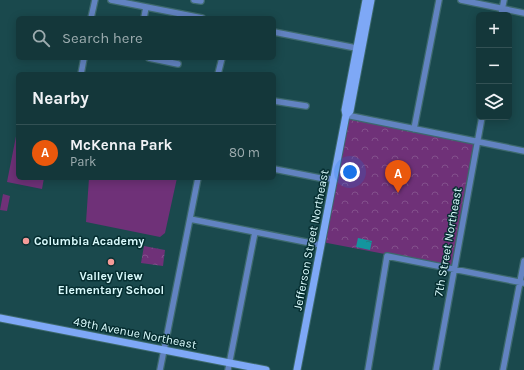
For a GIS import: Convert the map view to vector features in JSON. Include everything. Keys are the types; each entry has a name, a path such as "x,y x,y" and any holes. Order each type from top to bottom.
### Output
{"street":[{"path":"91,16 95,0"},
{"path":"111,0 192,16"},
{"path":"194,0 201,1"},
{"name":"Jefferson Street Northeast","path":"298,370 366,0"},
{"name":"Jefferson Street Northeast","path":"346,115 350,111 371,0"},
{"path":"414,129 439,0"},
{"path":"461,0 524,13"},
{"path":"501,12 504,0"},
{"path":"144,16 146,7"},
{"path":"276,32 356,48"},
{"path":"81,72 84,60"},
{"path":"159,60 178,64"},
{"path":"218,72 222,60"},
{"path":"276,101 306,106"},
{"path":"346,115 524,151"},
{"name":"7th Street Northeast","path":"436,370 481,120"},
{"path":"276,168 333,179"},
{"path":"160,370 198,180"},
{"path":"190,219 321,245"},
{"path":"229,366 255,232"},
{"path":"368,370 387,256 522,283"},
{"path":"503,370 522,283 524,261"},
{"name":"49th Avenue Northeast","path":"0,318 164,350 229,366 266,370"}],"green space":[{"path":"344,117 475,144 453,267 322,242"},
{"path":"16,136 16,180 44,180 42,189 7,182"},
{"path":"89,180 177,180 165,233 160,237 86,222"},
{"path":"3,194 10,196 7,211 0,210"},
{"path":"144,246 165,250 163,266 141,263"}],"water":[{"path":"358,238 372,241 370,250 356,247"}],"place":[{"name":"McKenna Park","path":"398,193"},
{"name":"Columbia Academy","path":"26,241"},
{"name":"Valley View Elementary School","path":"111,262"}]}
